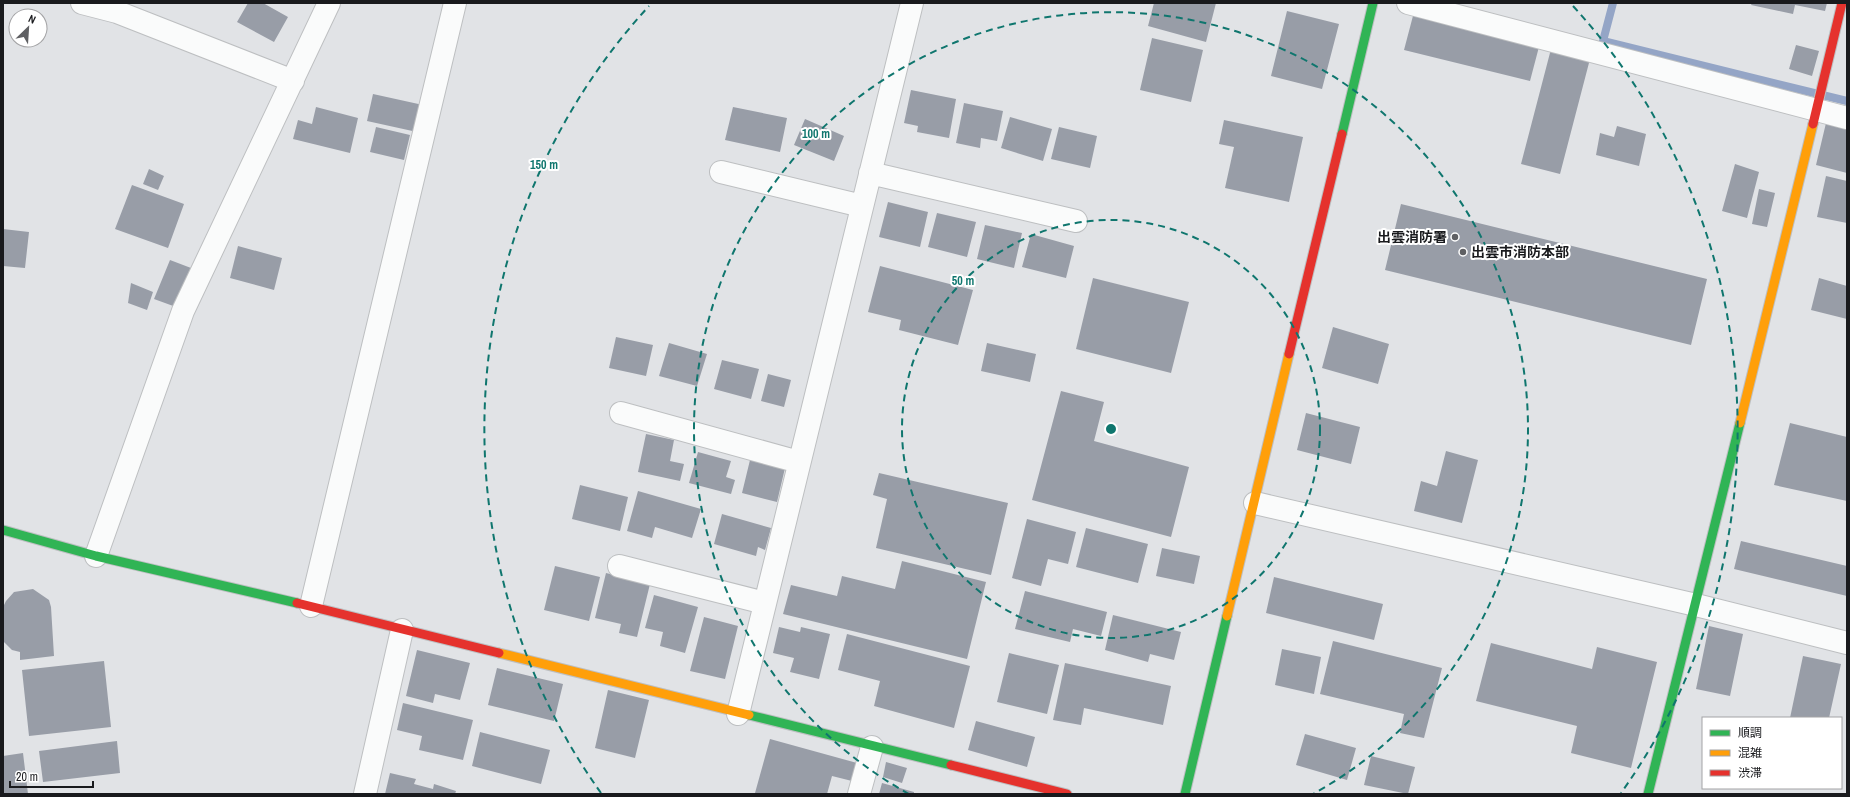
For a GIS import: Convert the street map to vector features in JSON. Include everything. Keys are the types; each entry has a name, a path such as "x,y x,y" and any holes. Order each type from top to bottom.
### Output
{"street":[{"path":"82,3 118,12 293,81"},
{"path":"96,556 183,311 329,3"},
{"path":"311,606 455,3"},
{"path":"738,714 912,3"},
{"path":"1185,794 1373,3"},
{"path":"1408,3 1847,118"},
{"path":"1648,794 1696,605 1842,3"},
{"path":"721,172 862,206"},
{"path":"870,173 1076,222"},
{"path":"621,413 799,462"},
{"path":"1255,503 1696,605 1847,643"},
{"path":"3,530 96,556 311,606 738,714 1067,794"},
{"path":"619,566 765,603"},
{"path":"365,794 402,630"},
{"path":"859,794 872,747"}],"building":[{"path":"248,3 263,3 288,17 274,42 237,22"},
{"path":"1154,3 1216,3 1206,42 1148,26"},
{"path":"1752,3 1827,3 1825,11 1795,5 1793,14 1751,5"},
{"path":"1287,11 1339,24 1322,89 1271,76"},
{"path":"1414,12 1540,43 1530,81 1404,50"},
{"path":"1152,38 1203,50 1191,102 1140,90"},
{"path":"1796,45 1819,51 1812,76 1789,69"},
{"path":"1551,49 1590,59 1560,174 1521,164"},
{"path":"911,90 956,99 949,138 917,132 918,126 904,123"},
{"path":"373,94 423,105 417,132 367,121"},
{"path":"964,103 1003,111 997,141 981,138 980,148 956,143"},
{"path":"316,107 358,118 350,153 293,139 298,120 312,124"},
{"path":"733,107 787,118 780,152 725,140"},
{"path":"1010,117 1052,129 1043,161 1001,148"},
{"path":"805,119 844,136 834,161 794,145"},
{"path":"1224,120 1303,137 1289,202 1225,188 1234,147 1219,144"},
{"path":"1826,123 1847,128 1847,173 1816,165"},
{"path":"1617,126 1646,134 1639,166 1596,155 1600,133 1614,137"},
{"path":"376,127 410,135 404,160 370,152"},
{"path":"1059,127 1097,136 1090,168 1051,159"},
{"path":"1735,164 1759,172 1747,218 1722,211"},
{"path":"149,169 164,176 158,190 143,184"},
{"path":"1826,176 1847,181 1847,223 1817,217"},
{"path":"132,185 184,204 168,248 115,229"},
{"path":"1759,189 1775,193 1767,227 1752,224"},
{"path":"888,202 928,212 920,247 879,237"},
{"path":"1401,204 1707,279 1691,345 1385,270"},
{"path":"937,213 976,222 967,257 928,247"},
{"path":"985,225 1022,233 1014,268 977,259"},
{"path":"3,229 29,232 25,268 3,266"},
{"path":"1031,234 1074,246 1066,278 1022,267"},
{"path":"238,246 282,258 274,290 230,278"},
{"path":"170,260 191,268 176,307 154,299"},
{"path":"880,266 973,290 958,345 899,330 901,320 868,312"},
{"path":"1093,278 1189,302 1171,373 1076,349"},
{"path":"1819,278 1847,286 1847,319 1811,310"},
{"path":"131,283 153,292 147,310 128,303"},
{"path":"1333,327 1389,344 1378,384 1322,368"},
{"path":"616,337 653,345 646,376 609,368"},
{"path":"669,343 707,354 697,386 659,376"},
{"path":"987,343 1036,354 1030,382 981,371"},
{"path":"722,360 759,369 751,399 714,389"},
{"path":"768,374 791,380 784,407 761,401"},
{"path":"1061,391 1104,402 1094,441 1189,467 1171,537 1032,500"},
{"path":"1306,413 1360,427 1351,464 1297,450"},
{"path":"1790,423 1847,437 1847,501 1774,485"},
{"path":"646,434 674,440 670,461 684,464 680,481 638,472"},
{"path":"1446,451 1478,460 1462,523 1414,511 1421,481 1437,486"},
{"path":"698,452 731,461 726,477 735,480 731,494 689,483"},
{"path":"750,460 785,468 777,502 742,493"},
{"path":"879,473 1008,503 991,575 876,548 887,499 873,495"},
{"path":"580,485 628,497 620,531 572,519"},
{"path":"638,491 701,509 692,538 655,527 652,538 627,531"},
{"path":"722,514 771,528 765,550 758,547 756,556 714,544"},
{"path":"1027,519 1076,532 1068,564 1048,559 1041,586 1012,578"},
{"path":"1086,528 1148,544 1138,583 1076,567"},
{"path":"1741,541 1847,566 1847,596 1734,569"},
{"path":"1162,548 1200,556 1194,584 1156,576"},
{"path":"902,561 986,582 967,659 783,614 791,585 837,596 842,576 895,589"},
{"path":"555,566 600,577 589,621 544,610"},
{"path":"606,573 650,584 637,637 619,633 621,624 595,618"},
{"path":"1274,577 1383,604 1374,640 1266,613"},
{"path":"33,589 49,600 51,607 54,656 20,660 20,652 12,650 3,641 3,607 14,592"},
{"path":"1025,591 1107,612 1101,636 1073,629 1070,642 1015,629"},
{"path":"654,595 698,607 685,653 660,646 663,632 645,628"},
{"path":"1113,615 1181,632 1174,660 1150,654 1148,662 1105,650"},
{"path":"704,617 738,626 725,679 690,671"},
{"path":"1709,626 1743,634 1730,696 1696,689"},
{"path":"779,627 800,632 801,627 830,634 819,679 790,672 794,658 773,653"},
{"path":"847,634 970,666 954,728 874,706 880,681 838,670"},
{"path":"1333,641 1442,668 1424,738 1400,733 1404,714 1320,694"},
{"path":"1491,643 1592,669 1597,647 1657,662 1631,768 1571,753 1577,726 1476,701"},
{"path":"1282,649 1321,657 1314,694 1275,685"},
{"path":"417,650 470,663 460,700 435,694 433,703 406,696"},
{"path":"1009,653 1059,665 1047,714 997,702"},
{"path":"1803,656 1841,664 1829,717 1790,717"},
{"path":"104,661 111,727 29,736 22,670"},
{"path":"1065,663 1171,686 1163,725 1084,708 1081,725 1053,720"},
{"path":"497,668 563,684 554,721 488,705"},
{"path":"608,690 649,700 635,758 595,748"},
{"path":"403,703 473,720 463,760 419,750 422,736 397,730"},
{"path":"976,721 1035,737 1027,767 968,750"},
{"path":"480,732 550,750 541,784 472,766"},
{"path":"1305,734 1356,748 1347,780 1296,765"},
{"path":"770,739 857,763 852,781 832,776 827,794 755,793"},
{"path":"117,741 120,773 43,782 39,751"},
{"path":"23,753 28,794 3,794 3,756"},
{"path":"1371,756 1415,767 1408,794 1364,785"},
{"path":"886,762 907,768 902,783 883,777"},
{"path":"390,773 416,779 414,784 433,789 434,784 456,791 455,794 385,794"},
{"path":"882,783 914,792 914,794 879,794"}],"waterway":[{"path":"1613,3 1603,41 1847,101"}],"traffic: fast":[{"path":"1342,134 1373,3"},
{"path":"1648,794 1740,423"},
{"path":"3,530 96,556 297,603"},
{"path":"1185,794 1227,616"},
{"path":"749,715 951,765"}],"traffic: slow":[{"path":"1740,423 1813,124"},
{"path":"1227,616 1289,354"},
{"path":"499,653 749,715"}],"traffic: jam":[{"path":"1813,124 1842,3"},
{"path":"1289,354 1342,134"},
{"path":"297,603 499,653"},
{"path":"951,765 1067,794"}],"place":[{"name":"出雲消防署","path":"1455,237"},
{"name":"出雲市消防本部","path":"1463,252"}]}
